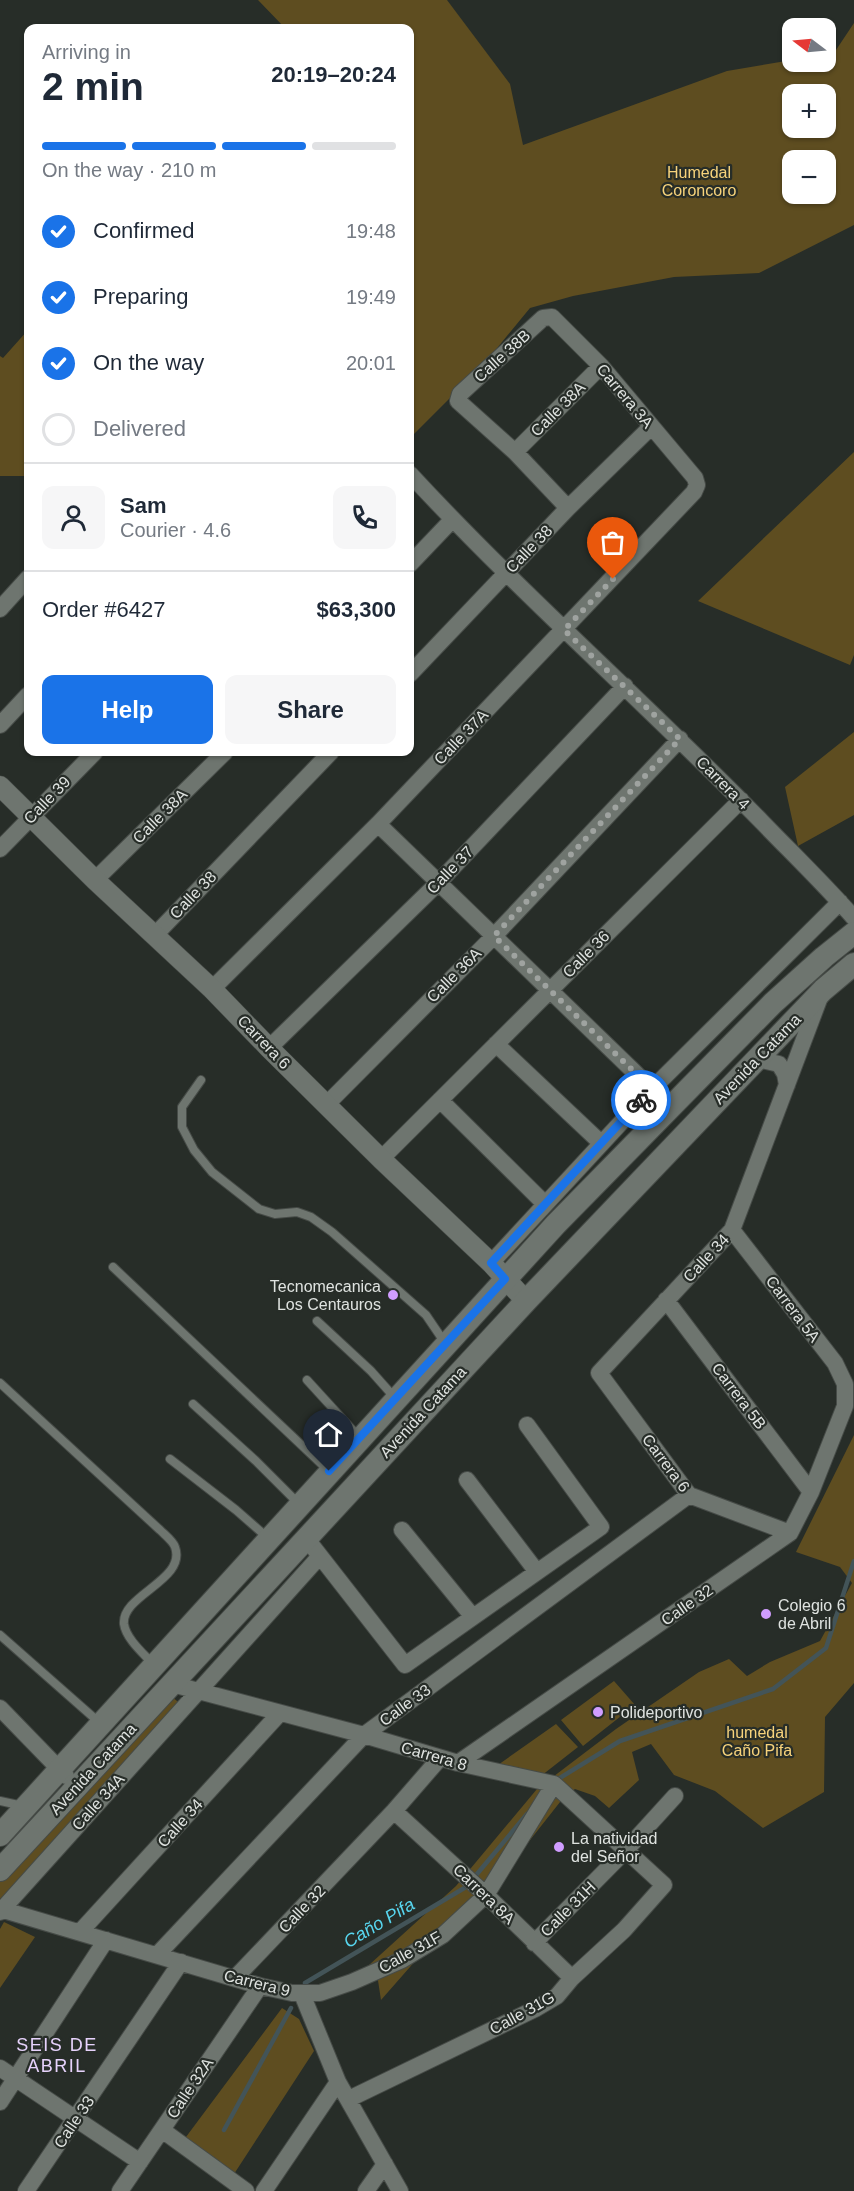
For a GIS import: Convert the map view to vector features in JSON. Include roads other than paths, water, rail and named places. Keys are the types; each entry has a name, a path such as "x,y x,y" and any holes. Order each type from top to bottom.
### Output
{"main road":[{"name":"Avenida Catama","path":"0,1835 445,1343 498,1271 564,1215 773,1003 854,933"},
{"name":"Avenida Catama","path":"0,1869 526,1301 823,990 854,963"}],"street":[{"name":"Carrera 3A","path":"552,317 601,366 695,478"},
{"name":"Calle 38B","path":"515,452 458,401 460,394 543,318 552,317"},
{"name":"Calle 38A","path":"515,452 601,366"},
{"name":"Calle 38","path":"414,670 568,508 651,427"},
{"path":"515,452 568,508"},
{"name":"Carrera 4","path":"414,478 452,520 564,630 680,739 854,918"},
{"name":"Calle 37A","path":"212,988 378,824 564,630 694,492 697,485 695,478"},
{"path":"414,560 452,520"},
{"path":"0,609 24,582"},
{"name":"Calle 37","path":"268,1048 438,883 625,687"},
{"path":"0,724 24,699"},
{"name":"Calle 36A","path":"326,1105 494,936 680,739"},
{"name":"Calle 39","path":"0,849 91,756"},
{"name":"Calle 38A","path":"95,880 221,756"},
{"name":"Calle 38","path":"155,935 327,756"},
{"name":"Carrera 6","path":"0,786 95,880 212,988 268,1048 498,1271 526,1301"},
{"name":"Calle 36","path":"381,1159 741,800"},
{"path":"378,824 652,1089"},
{"name":"Avenida Catama","path":"498,1271 545,1204 601,1143 652,1089 840,902"},
{"name":"Calle 34","path":"599,1373 732,1230 823,990"},
{"path":"495,1044 601,1143"},
{"path":"757,1059 779,1065 785,1074 787,1085"},
{"path":"440,1100 545,1204"},
{"name":"Carrera 5A","path":"732,1230 835,1363 843,1376 846,1391"},
{"name":"Carrera 5B","path":"666,1300 811,1492"},
{"name":"Carrera 6","path":"599,1373 689,1495 790,1533"},
{"name":"Calle 32","path":"458,1763 790,1533 811,1492 845,1406 846,1391"},
{"path":"306,1538 405,1665 601,1527 527,1425"},
{"path":"467,1480 537,1572"},
{"name":"Calle 33","path":"157,1955 363,1735 689,1495"},
{"path":"402,1530 473,1617"},
{"name":"Calle 34A","path":"1,1910 320,1556"},
{"name":"Carrera 8","path":"172,1684 458,1763 554,1784 664,1885"},
{"path":"0,1708 77,1786"},
{"name":"Calle 34","path":"80,1932 280,1713"},
{"name":"Calle 32","path":"235,1978 394,1811 440,1758"},
{"name":"Calle 31F","path":"302,1994 320,1993 352,1982 402,1960 443,1935 486,1895 554,1784"},
{"name":"Calle 31H","path":"534,1943 625,1851 675,1796"},
{"name":"Carrera 8A","path":"394,1811 572,1978"},
{"name":"Calle 31G","path":"349,2099 535,2009 556,1995 624,1930 664,1885"},
{"name":"Carrera 9","path":"1,1910 260,1986 302,1994 338,2082 400,2191"},
{"path":"0,2102 106,1940"},
{"name":"Calle 33","path":"26,2191 181,1962"},
{"name":"Calle 32A","path":"120,2191 260,1986"},
{"path":"0,2068 140,2162"},
{"path":"264,2191 338,2082"},
{"path":"162,2130 246,2191"},
{"path":"366,2191 385,2164"}],"lane":[{"path":"201,1080 182,1107 182,1126 194,1150 212,1172 259,1209 275,1214 297,1212 332,1232 426,1315 445,1343"},
{"path":"113,1267 329,1471"},
{"path":"317,1321 371,1371 396,1398"},
{"path":"307,1380 360,1438"},
{"path":"0,1383 175,1545 177,1554 171,1570 130,1607 124,1616 124,1625 128,1635 154,1665"},
{"path":"193,1404 300,1504"},
{"path":"170,1459 236,1510 268,1539"},
{"path":"0,1635 101,1724"},
{"path":"0,1801 26,1806"}],"waterway":[{"name":"Caño Pifa","path":"555,1781 620,1741 773,1689 826,1648 854,1561"},
{"name":"Caño Pifa","path":"477,1874 527,1814"},
{"name":"Caño Pifa","path":"305,1983 466,1887"},
{"name":"Caño Pifa","path":"224,2130 291,2008"}],"place":[{"name":"Tecnomecanica Los Centauros","path":"393,1295"},
{"name":"Colegio 6 de Abril","path":"766,1614"},
{"name":"Polideportivo","path":"598,1712"},
{"name":"La natividad del Señor","path":"559,1847"}],"district":[{"name":"SEIS DE ABRIL","path":"57,2055"}],"park label":[{"name":"Humedal Coroncoro","path":"699,181"},
{"name":"humedal Caño Pifa","path":"757,1741"}]}
